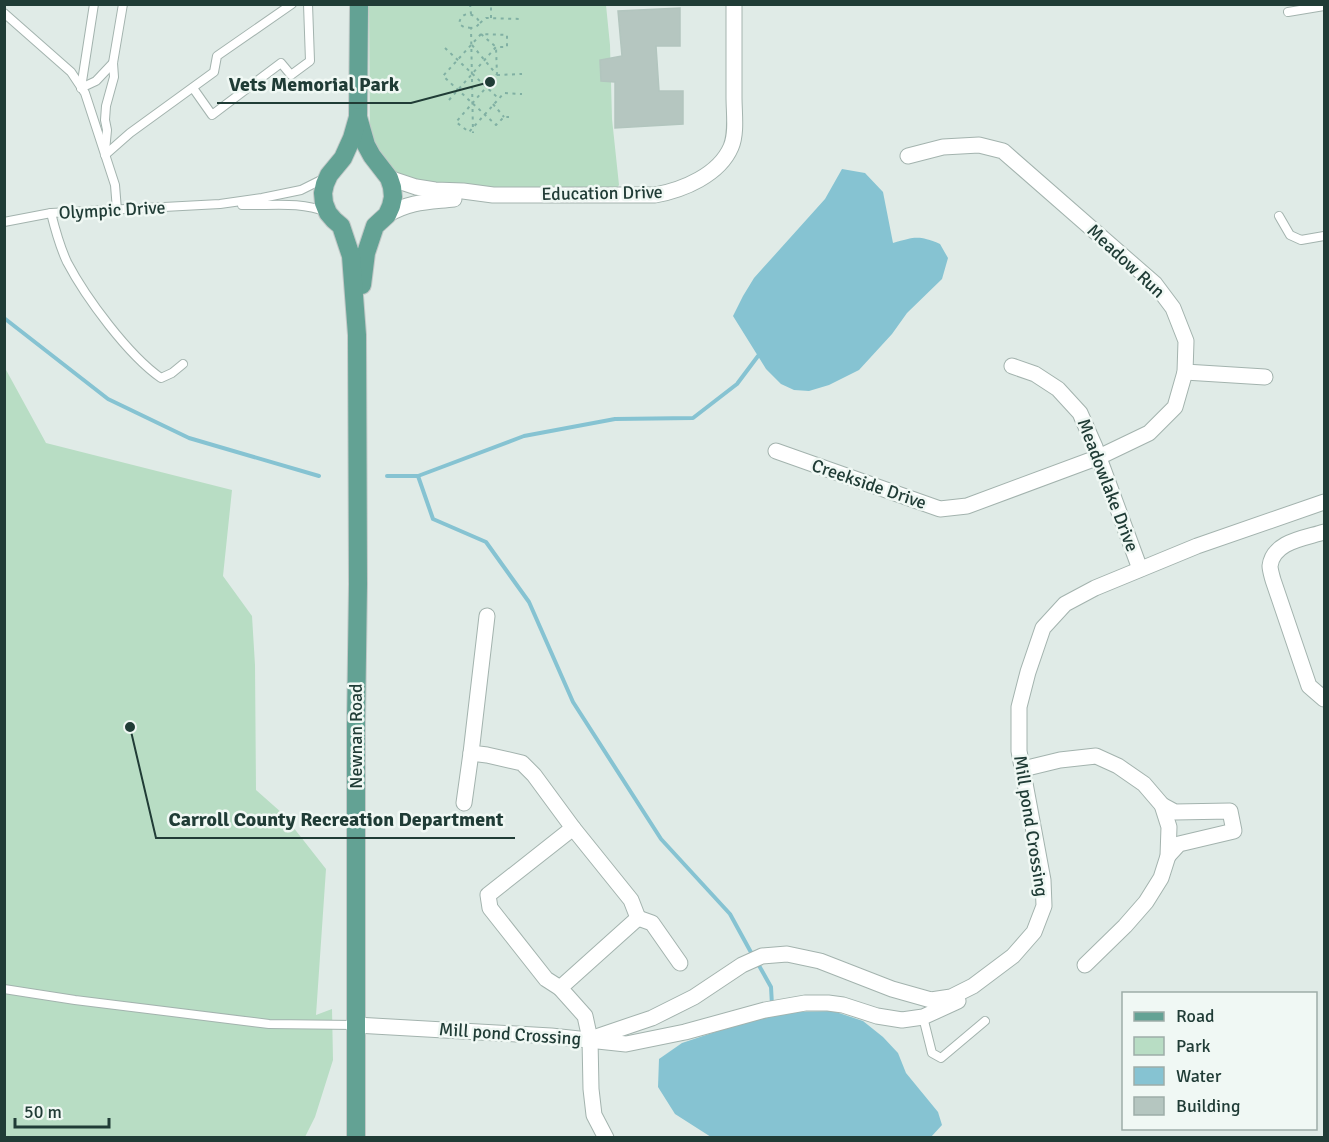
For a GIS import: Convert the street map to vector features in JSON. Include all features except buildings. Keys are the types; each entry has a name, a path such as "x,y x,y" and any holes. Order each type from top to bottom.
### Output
{"main road":[{"name":"Newnan Road","path":"356,1137 357,335 351,256 341,226 328,213 323,193 325,183 344,158 358,117 359,4"},
{"name":"Newnan Road","path":"357,335 366,253 381,220 391,206 393,197 392,187 366,145 358,117"},
{"path":"334,170 349,161 359,159 370,162 384,172"},
{"path":"341,226 358,230 367,229 381,220"}],"street":[{"name":"Education Drive","path":"381,220 402,207 415,203 493,195 655,195 679,190 696,182 719,164 732,145 734,135 734,4"},
{"name":"Meadow Run","path":"908,156 943,147 979,145 1003,151 1155,284 1173,308 1186,341 1185,372 1174,407 1149,434 1099,457"},
{"name":"Education Drive","path":"384,172 416,187 493,195"},
{"name":"Meadowlake Drive","path":"1012,366 1035,374 1058,389 1080,413 1099,457 1140,569"},
{"path":"1185,372 1265,377"},
{"name":"Creekside Drive","path":"776,451 940,509 967,506 1099,457"},
{"name":"Mill pond Crossing","path":"356,1025 590,1039 652,1018 694,997 742,965 762,956 787,954 820,961 892,989 931,1000 951,997 973,986 1013,956 1034,932 1044,906 1043,880 1019,750 1019,707 1043,628 1065,604 1095,588 1197,546 1323,508"},
{"path":"1324,532 1287,544 1275,552 1270,566 1310,686 1324,699"},
{"path":"464,803 487,616"},
{"path":"471,753 522,763 534,775 631,900 638,918 652,923 680,963"},
{"path":"1023,769 1060,760 1096,756 1118,766 1144,784 1162,805 1175,812 1230,812 1234,831 1179,844 1168,856"},
{"path":"1085,965 1146,902 1161,878 1168,856 1169,827 1162,805"},
{"path":"573,828 489,895 490,908 546,979 560,988 585,1016 590,1039 594,1115 600,1136"},
{"path":"560,988 638,918"},
{"path":"590,1039 626,1044 685,1032 765,1010 805,1003 843,1005 877,1016 902,1020 923,1017 957,1002 973,986"}],"lane":[{"path":"81,88 94,4"},
{"path":"105,155 106,105 114,77 113,63 123,4"},
{"path":"105,155 130,133 214,72 216,56 292,4"},
{"path":"193,88 212,115 281,63 291,75 310,61 308,4"},
{"path":"1288,12 1324,6"},
{"path":"4,13 71,72 85,93 115,185 117,210"},
{"path":"81,88 96,81 113,63"},
{"path":"220,204 301,190 334,170"},
{"path":"220,204 299,206 315,208 328,213"},
{"name":"Olympic Drive","path":"4,222 51,213 220,204"},
{"path":"51,213 66,260 94,303 132,351 148,369 161,378 183,364"},
{"path":"1279,216 1290,234 1301,240 1324,236"},
{"path":"4,988 75,1000 269,1024 356,1025"},
{"path":"923,1017 932,1053 941,1058 985,1021"}],"path":[{"path":"470,4 471,14"},
{"path":"491,4 491,18"},
{"path":"480,23 476,16 471,14 464,15 459,24 471,28 476,27 486,18 521,19"},
{"path":"471,28 473,133"},
{"path":"481,34 496,47 507,47 507,35 481,34 443,76 496,125 504,117 509,117"},
{"path":"471,45 496,75"},
{"path":"448,100 496,47"},
{"path":"496,47 496,75 456,122 469,132 504,93 522,93"},
{"path":"445,48 498,98"},
{"path":"496,75 522,74"},
{"path":"494,104 504,117"}],"green space":[{"path":"369,5 606,5 610,45 612,119 619,185 611,195 432,184 395,175 370,138"},
{"path":"5,368 46,443 232,490 223,576 252,616 255,665 256,790 282,813 326,869 316,1015 332,1009 333,1060 315,1117 305,1137 5,1137"}],"water":[{"path":"842,169 865,173 883,192 893,243 912,238 926,239 940,244 948,258 942,279 907,313 892,334 859,370 829,385 809,391 794,390 781,384 766,369 733,316 754,278 825,199"},
{"path":"833,1011 863,1021 898,1053 906,1073 938,1112 942,1125 931,1137 711,1137 675,1114 658,1087 659,1059 682,1043 784,1012"}],"waterway":[{"path":"4,318 108,399 189,438 319,476"},
{"path":"387,476 418,476 524,436 615,419 693,418 737,384 758,356"},
{"path":"418,476 433,519 486,542 529,602 573,702 661,839 730,914 753,956"},
{"path":"757,962 771,987 772,1005"}],"place":[{"name":"Vets Memorial Park","path":"490,82"},
{"name":"Carroll County Recreation Department","path":"130,727"}]}
